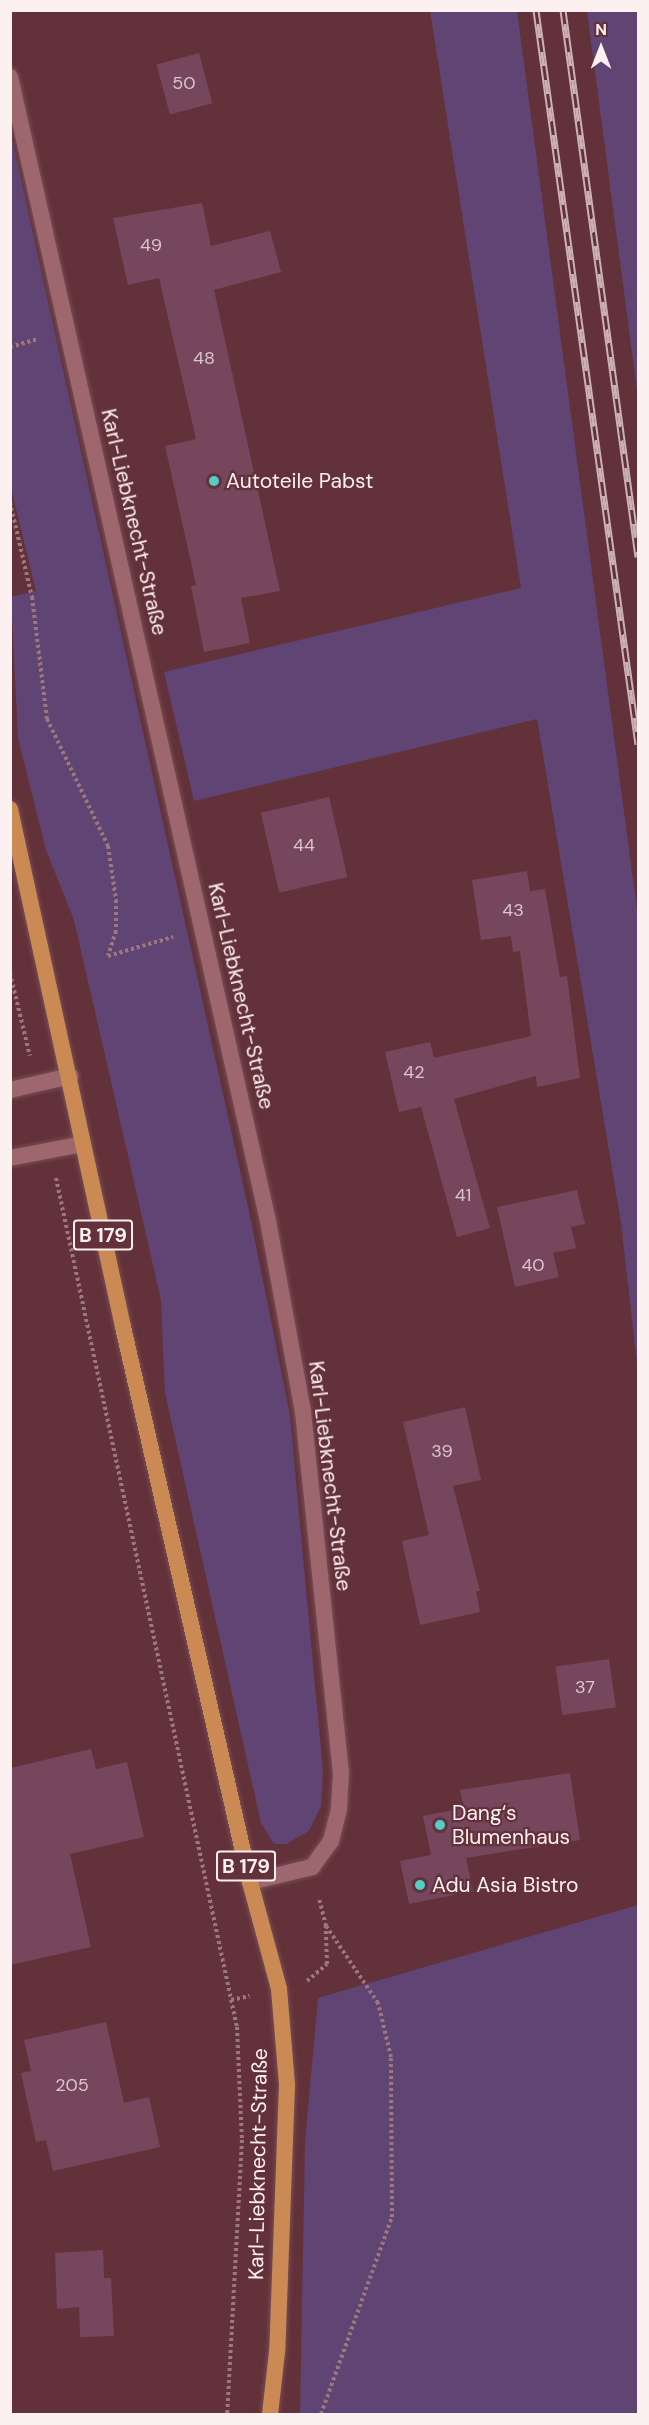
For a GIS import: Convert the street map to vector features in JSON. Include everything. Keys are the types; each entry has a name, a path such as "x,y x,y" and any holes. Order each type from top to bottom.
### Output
{"main road":[{"name":"Karl-Liebknecht-Straße","path":"10,809 83,1144 250,1882 279,1989 286,2085 277,2352 270,2415"}],"street":[{"name":"Karl-Liebknecht-Straße","path":"10,77 268,1221 303,1412 341,1771 339,1809 331,1841 312,1867 250,1882"},
{"path":"10,1090 70,1076"},
{"path":"10,1158 83,1144"}],"path":[{"path":"10,502 32,597 47,719 108,846 116,931 108,956 202,929"},
{"path":"10,973 37,1084"},
{"path":"50,1150 237,2027 242,2140 227,2415"},
{"path":"321,2415 392,2217 391,2057 378,2003 326,1926"}],"shaded area":[{"path":"430,11 517,11 638,917 638,1372 621,1223 537,719 194,801 164,672 521,588"},
{"path":"587,11 638,11 638,398"},
{"path":"11,134 250,1216 290,1415 323,1772 321,1806 309,1831 286,1844 274,1844 261,1823 165,1393 161,1300 74,920 46,850 18,738 11,597 36,591 11,488"},
{"path":"638,1905 638,2414 300,2414 305,2142 318,1998"}],"building":[{"path":"199,53 212,103 170,115 156,64"},
{"path":"202,203 211,246 270,231 281,272 214,290 280,591 241,598 250,643 204,652 191,586 196,585 165,446 196,439 159,278 128,285 113,218"},
{"path":"329,797 347,877 279,893 261,813"},
{"path":"527,871 530,891 545,889 560,977 567,976 580,1078 537,1087 536,1076 454,1099 490,1228 457,1237 421,1107 399,1112 385,1052 430,1042 434,1058 531,1036 520,951 513,952 511,936 481,940 472,880"},
{"path":"577,1190 585,1224 571,1227 576,1248 553,1253 559,1277 515,1287 497,1207"},
{"path":"465,1407 481,1480 453,1486 480,1591 476,1591 480,1612 420,1625 402,1541 429,1535 403,1422"},
{"path":"609,1659 616,1708 562,1715 556,1667"},
{"path":"91,1749 96,1769 127,1762 144,1837 70,1854 91,1947 10,1965 10,1768"},
{"path":"570,1773 580,1840 466,1858 473,1891 409,1904 400,1861 431,1855 423,1816 464,1808 460,1790"},
{"path":"106,2022 124,2103 149,2097 160,2147 53,2171 46,2140 36,2142 21,2073 31,2071 24,2040"},
{"path":"103,2250 104,2278 111,2278 114,2336 80,2337 79,2307 57,2309 55,2253"}],"railway":[{"path":"536,10 638,744"},
{"path":"563,10 638,557"}],"place":[{"name":"Autoteile Pabst","path":"214,481"},
{"name":"Dang‘s Blumenhaus","path":"440,1825"},
{"name":"Adu Asia Bistro","path":"420,1885"}]}
